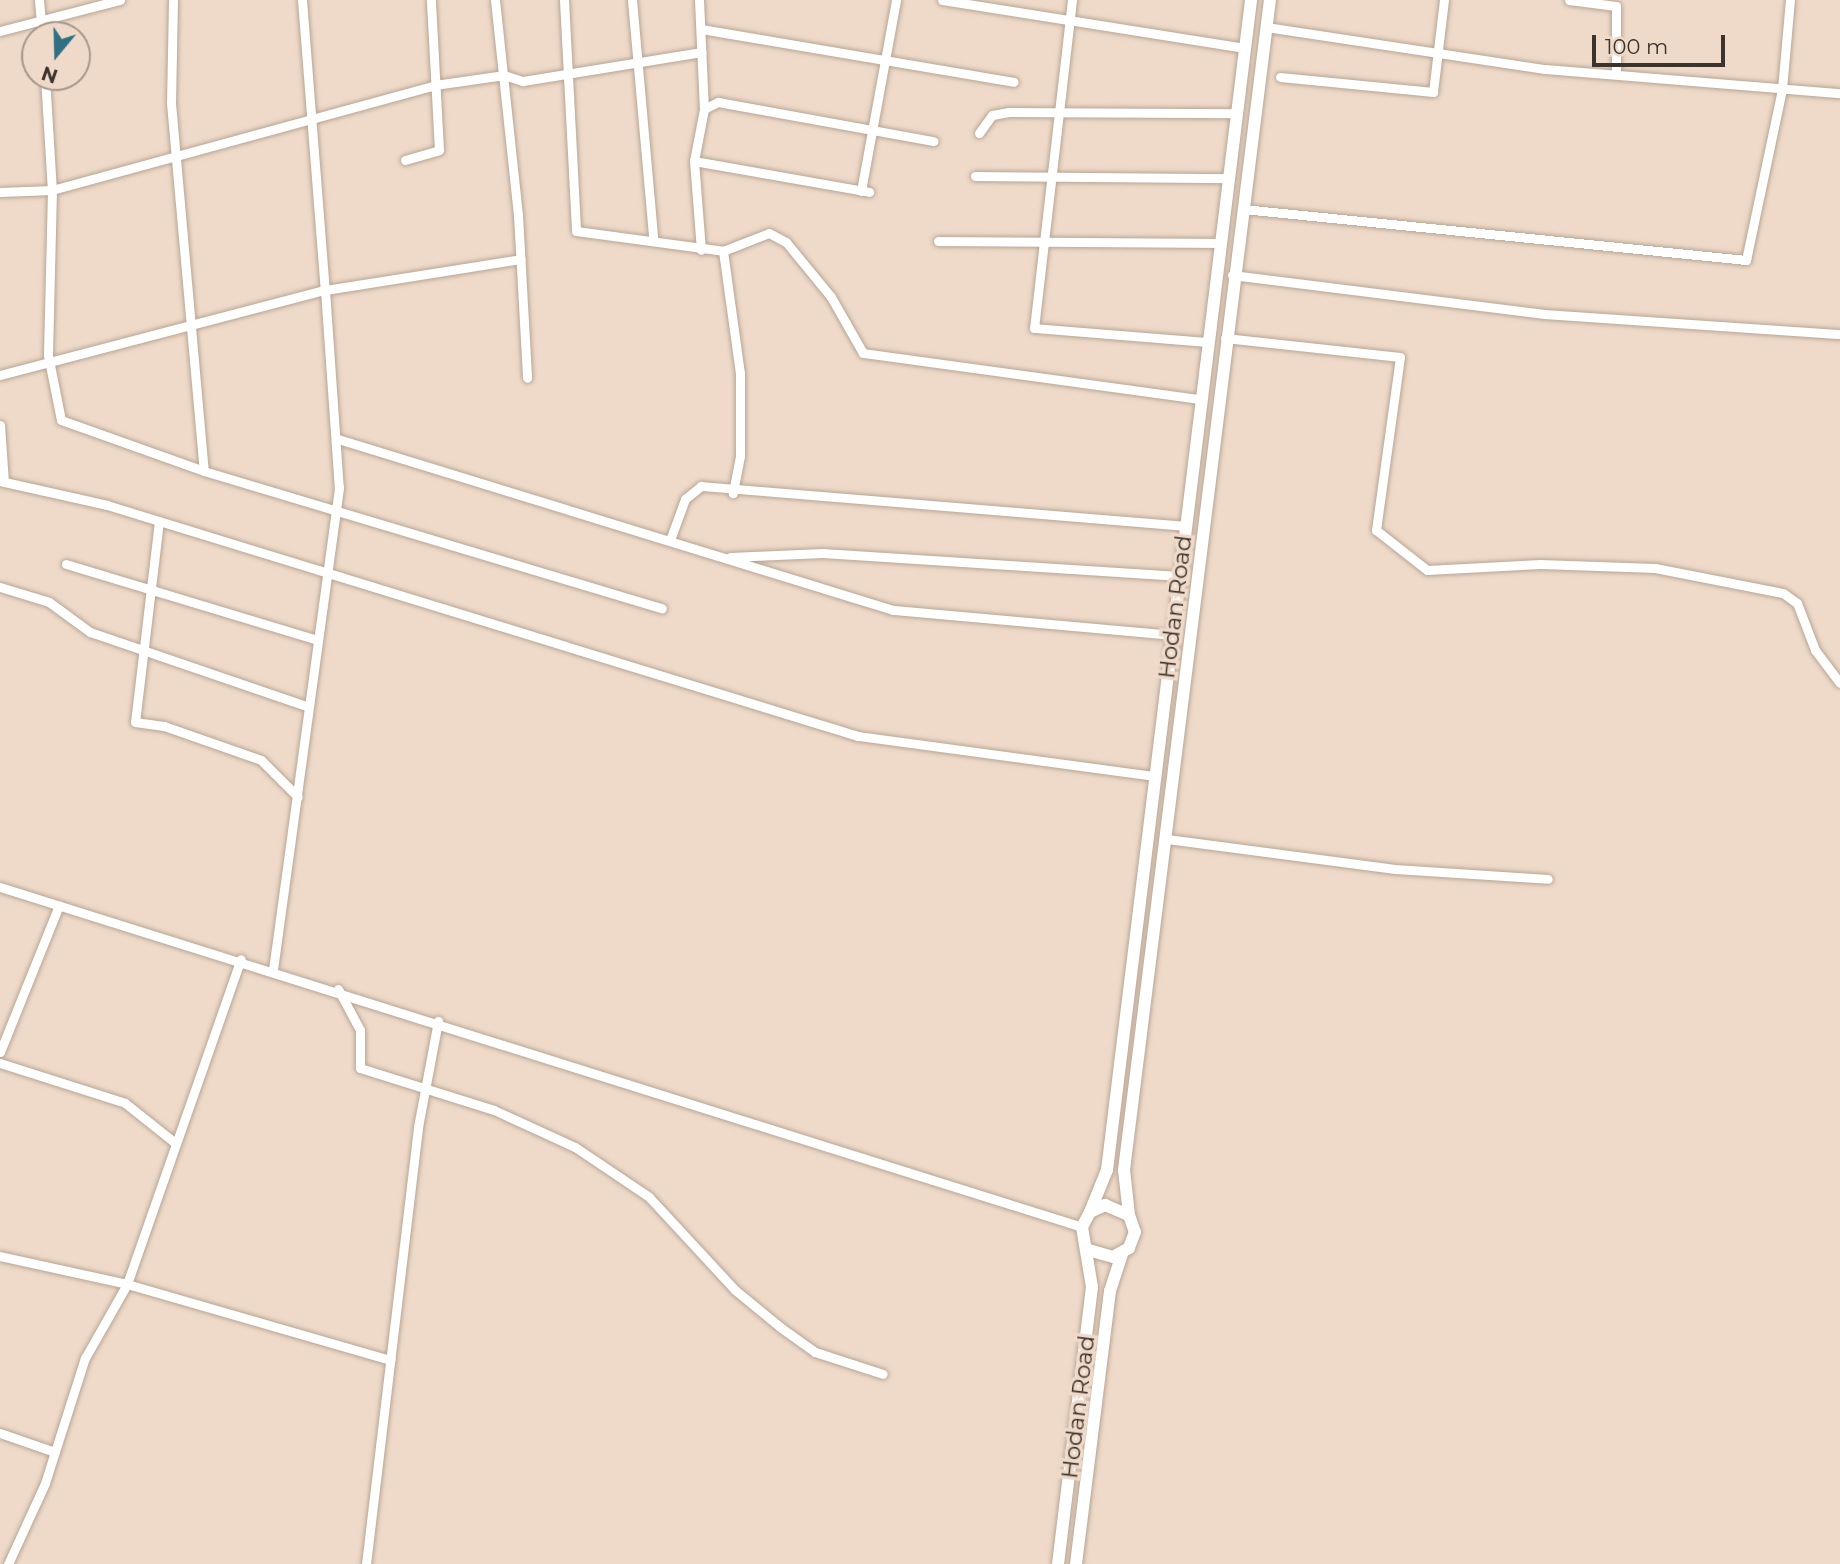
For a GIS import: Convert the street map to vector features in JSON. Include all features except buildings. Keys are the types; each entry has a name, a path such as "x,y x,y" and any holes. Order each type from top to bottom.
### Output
{"main road":[{"name":"Hodan Road","path":"1058,1564 1092,1287 1089,1250 1082,1227 1107,1170 1251,0"},
{"name":"Hodan Road","path":"1076,1564 1110,1291 1122,1254 1133,1240 1124,1170 1167,839 1232,275 1270,0"},
{"path":"1090,1212 1105,1205 1129,1215"},
{"path":"1089,1250 1105,1258 1122,1254"}],"street":[{"path":"39,0 41,21"},
{"path":"0,31 41,18 120,0"},
{"path":"173,0 175,152 186,323 204,471"},
{"path":"273,968 337,508 338,439 308,119 302,0"},
{"path":"405,160 439,150 431,0"},
{"path":"495,0 521,259 527,377"},
{"path":"564,0 576,231 653,237 701,250 723,251 769,233 786,242 831,297 855,346 872,357 1201,398"},
{"path":"632,0 653,237"},
{"path":"699,0 704,109 694,161 701,250"},
{"path":"694,161 865,191 871,131 896,0"},
{"path":"942,0 1245,48"},
{"path":"1072,0 1034,328 1208,342"},
{"path":"1280,77 1433,92 1444,0"},
{"path":"1569,0 1617,3 1616,73"},
{"path":"1243,209 1746,260 1782,89 1790,0"},
{"path":"1266,27 1438,53 1616,73 1840,93"},
{"path":"701,29 1014,82"},
{"path":"0,192 52,190 175,152 435,85 504,75 518,81 638,59 702,52"},
{"path":"46,91 52,190 50,361 61,420 204,471 337,508 662,608"},
{"path":"704,109 718,102 933,141"},
{"path":"979,133 992,115 1059,111 1237,113"},
{"path":"975,176 1052,174 1229,178"},
{"path":"938,241 1221,243"},
{"path":"723,251 740,373 740,456 733,493"},
{"path":"0,375 186,323 325,290 521,259"},
{"path":"1232,275 1545,313 1840,334"},
{"path":"1225,338 1400,357 1376,530 1427,570 1540,564 1655,568 1783,593 1797,603 1815,650 1840,683"},
{"path":"0,425 2,482 159,521 858,736 1154,776"},
{"path":"338,439 894,610 1172,635"},
{"path":"670,540 685,499 701,486 733,493 1185,526"},
{"path":"159,521 138,725 164,726 261,760 298,797"},
{"path":"724,557 823,553 1179,576"},
{"path":"66,564 151,587 318,640"},
{"path":"0,587 49,602 82,629 309,707"},
{"path":"1167,839 1395,869 1548,879"},
{"path":"0,887 273,968 1082,1227"},
{"path":"0,1052 59,905"},
{"path":"8,1564 55,1452 85,1358 127,1284 174,1142 241,959"},
{"path":"338,989 359,1030 360,1068 494,1110 575,1147 649,1197 735,1290 780,1327 815,1352 883,1374"},
{"path":"366,1564 425,1089 438,1021"},
{"path":"0,1063 125,1103 174,1142"},
{"path":"0,1256 127,1284 390,1360"},
{"path":"0,1433 55,1452"}]}
